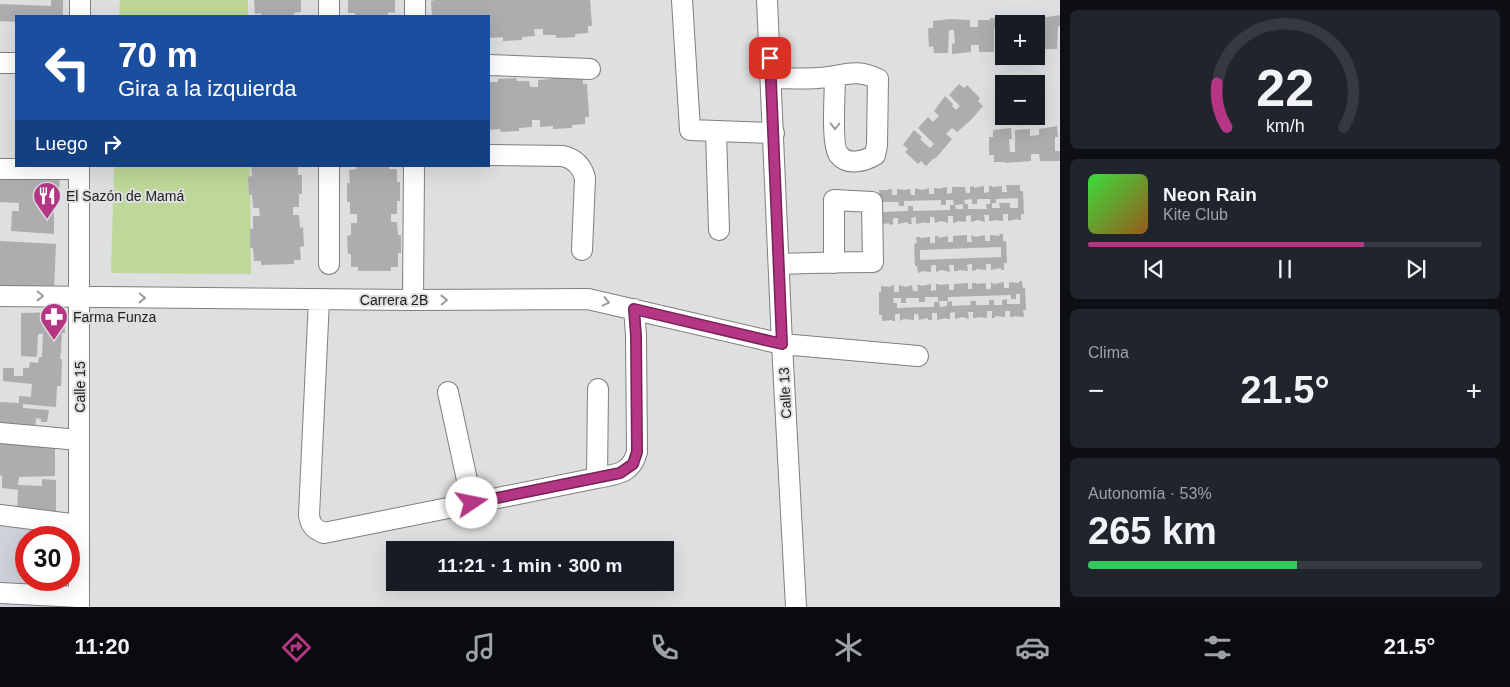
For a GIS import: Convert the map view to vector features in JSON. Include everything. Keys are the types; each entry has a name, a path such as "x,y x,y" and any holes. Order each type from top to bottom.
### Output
{"street":[{"path":"80,0 80,15"},
{"path":"329,0 329,15"},
{"path":"415,0 415,15"},
{"path":"682,0 690,130 774,133"},
{"name":"Calle 13","path":"768,0 778,264 796,607"},
{"path":"0,63 15,63"},
{"path":"490,65 590,69"},
{"path":"771,78 835,77"},
{"path":"716,132 719,230"},
{"path":"490,154 563,156 573,159 577,163 585,178 582,250"},
{"path":"329,167 329,264"},
{"path":"413,300 414,167"},
{"path":"0,169 79,168"},
{"name":"Calle 15","path":"79,168 79,602"},
{"path":"778,264 834,262"},
{"name":"Carrera 2B","path":"0,296 413,300 588,298 782,344 918,356"},
{"path":"319,299 309,515 311,524 318,531 324,533 598,478 620,473 629,468 633,464 637,452 634,309"},
{"path":"598,389 598,478"},
{"path":"448,392 472,503"},
{"path":"0,433 79,440"},
{"path":"0,516 79,525"},
{"path":"0,593 79,602"}],"shaded area":[{"path":"0,516 54,520 54,526 15,526 15,591 55,591 55,607 0,607"}],"green space":[{"path":"120,0 248,0 248,15 119,15"},
{"path":"114,167 250,167 251,274 111,273"}],"building":[{"path":"51,0 63,0 63,15 15,15 15,22 0,21 0,4 51,6"},
{"path":"254,0 301,0 301,12 294,13 294,15 255,14"},
{"path":"348,0 395,0 395,13 388,12 388,15 355,15 355,13 348,13"},
{"path":"590,0 592,26 588,26 588,33 575,34 575,37 556,38 556,35 543,35 543,29 534,29 535,36 522,37 522,40 503,41 503,37 490,38 490,15 432,15 431,1"},
{"path":"1060,15 1057,49 1045,49 1045,17"},
{"path":"990,18 995,18 994,52 979,52 979,45 971,45 971,52 952,54 952,44 955,43 954,30 949,30 948,53 934,53 933,46 929,47 928,28 933,28 933,21 951,19 970,20 970,27 978,27 978,20 990,20"},
{"path":"550,76 583,77 583,84 587,84 589,117 585,117 585,124 572,125 572,128 553,129 553,126 540,127 540,120 532,120 532,127 519,128 519,131 501,132 500,129 490,130 490,82 498,82 498,79 516,78 517,81 529,81 530,87 538,87 538,80 551,79"},
{"path":"959,84 964,88 967,85 980,98 978,101 983,106 957,132 952,128 946,134 952,139 935,159 926,166 921,161 918,164 905,152 908,149 903,145 914,130 930,148 934,144 918,128 928,117 933,122 939,116 934,111 945,96 956,110 960,106 949,95"},
{"path":"1057,126 1058,137 1055,137 1055,151 1060,151 1060,161 1040,161 1039,154 1031,154 1031,161 1005,163 994,162 994,155 989,155 989,137 993,137 993,130 1011,128 1012,139 1009,139 1010,152 1015,152 1015,130 1030,129 1030,136 1039,135 1039,129"},
{"path":"251,167 298,167 298,175 302,175 302,194 299,194 299,207 293,207 293,215 299,215 300,228 303,227 304,246 300,247 301,260 294,260 294,264 261,265 261,261 254,261 253,248 250,248 250,229 253,229 253,216 260,216 259,208 253,208 252,195 249,195 248,177 252,176"},
{"path":"356,167 389,167 389,169 397,169 397,182 400,182 400,201 397,201 397,214 391,214 391,222 397,222 398,235 401,235 401,253 398,253 398,267 391,267 391,271 358,271 358,267 351,267 351,254 348,254 347,236 351,235 351,223 357,223 357,214 350,214 350,202 347,202 347,183 350,183 349,170 357,169"},
{"path":"0,171 60,174 59,193 54,193 54,234 11,231 12,211 19,211 19,203 0,202"},
{"path":"1006,185 1020,185 1020,191 1023,191 1024,214 1021,214 1021,220 1008,221 1008,214 1003,214 1003,221 989,221 989,215 984,215 985,222 978,220 971,222 971,215 966,216 966,222 957,221 953,223 953,216 948,216 948,223 941,221 935,223 934,217 930,217 930,223 916,224 916,217 911,218 912,224 908,224 908,222 898,224 898,218 893,218 893,224 880,225 879,190 892,189 892,195 897,195 897,189 910,189 911,195 915,195 915,188 922,190 929,188 929,194 934,194 934,188 947,187 947,194 952,193 952,187 965,187 966,193 970,193 970,187 984,186 984,193 989,192 989,186 1002,186 1002,192 1007,192","holes":["1018,198 1018,208 1010,208 1010,203 999,203 1000,208 992,208 992,203 996,203 996,199","972,199 972,204 977,204 977,199 990,199 990,204 986,204 987,209 968,209 968,204 965,204 964,200","941,200 941,205 946,205 946,200 953,200 954,205 950,205 950,210 913,211 913,206 908,206 908,211 882,212 882,202 898,202 899,206 904,206 904,201","963,204 963,209 956,209 955,205"]},
{"path":"999,234 1003,234 1003,241 1006,241 1007,263 1004,263 1004,270 1001,270 1001,268 991,270 991,264 986,264 986,270 976,269 972,271 972,264 970,264 967,265 968,271 954,271 954,265 949,265 950,272 942,270 936,272 936,265 933,265 931,266 931,272 921,271 918,273 917,266 915,266 914,244 917,243 916,237 930,237 930,243 935,243 935,236 939,238 948,236 948,242 953,242 953,236 967,235 967,242 972,242 971,235 975,237 985,235 985,241 990,241 990,235 1000,236","holes":["1001,247 1001,257 920,260 920,250"]},
{"path":"0,241 56,244 54,292 0,289"},
{"path":"1019,281 1022,281 1023,288 1025,288 1026,310 1023,310 1024,317 1010,317 1010,311 1005,311 1005,317 995,316 995,318 992,318 992,311 987,311 987,318 973,318 973,312 968,312 969,319 962,317 955,319 955,312 950,313 950,319 937,320 937,313 932,313 932,320 928,320 928,318 919,320 918,314 914,314 914,320 904,319 900,321 900,314 895,314 895,321 882,321 882,315 879,315 879,292 881,292 881,286 891,287 894,285 894,292 899,292 899,285 906,287 912,285 913,291 918,291 917,285 931,284 931,291 936,290 936,284 949,284 949,290 954,290 954,284 968,283 968,289 972,289 972,283 986,283 986,289 991,289 991,282 994,284 1004,282 1004,288 1009,288 1009,282 1019,283","holes":["1016,294 1020,294 1020,304 1007,304 1007,299 1002,300 1002,305 994,305 994,300 989,300 989,305 976,305 976,301 970,301 971,305 952,306 952,301 947,302 947,306 940,307 939,301 948,301 948,297 1011,295 1011,299 1016,299","925,297 938,297 938,302 934,302 934,307 897,308 897,303 894,303 893,298 901,298 901,303 906,303 906,298 919,298 919,302 925,302"]},
{"path":"64,312 65,333 62,333 60,359 62,359 61,386 57,386 56,407 23,404 23,408 49,410 47,422 41,422 41,419 36,418 35,433 0,429 0,402 19,403 19,396 31,397 32,384 3,381 3,368 14,368 14,376 23,376 23,368 29,368 30,362 38,363 39,357 42,357 43,334 38,334 37,357 21,356 21,313"},
{"path":"0,440 55,446 55,476 19,477 18,485 42,486 42,479 56,480 56,516 17,511 18,490 2,488"}],"place":[{"name":"El Sazón de Mamá","path":"47,220"},
{"name":"Farma Funza","path":"54,341"}],"route":[{"path":"472,503 620,473 633,464 637,452 634,309 782,344 770,58"}]}
